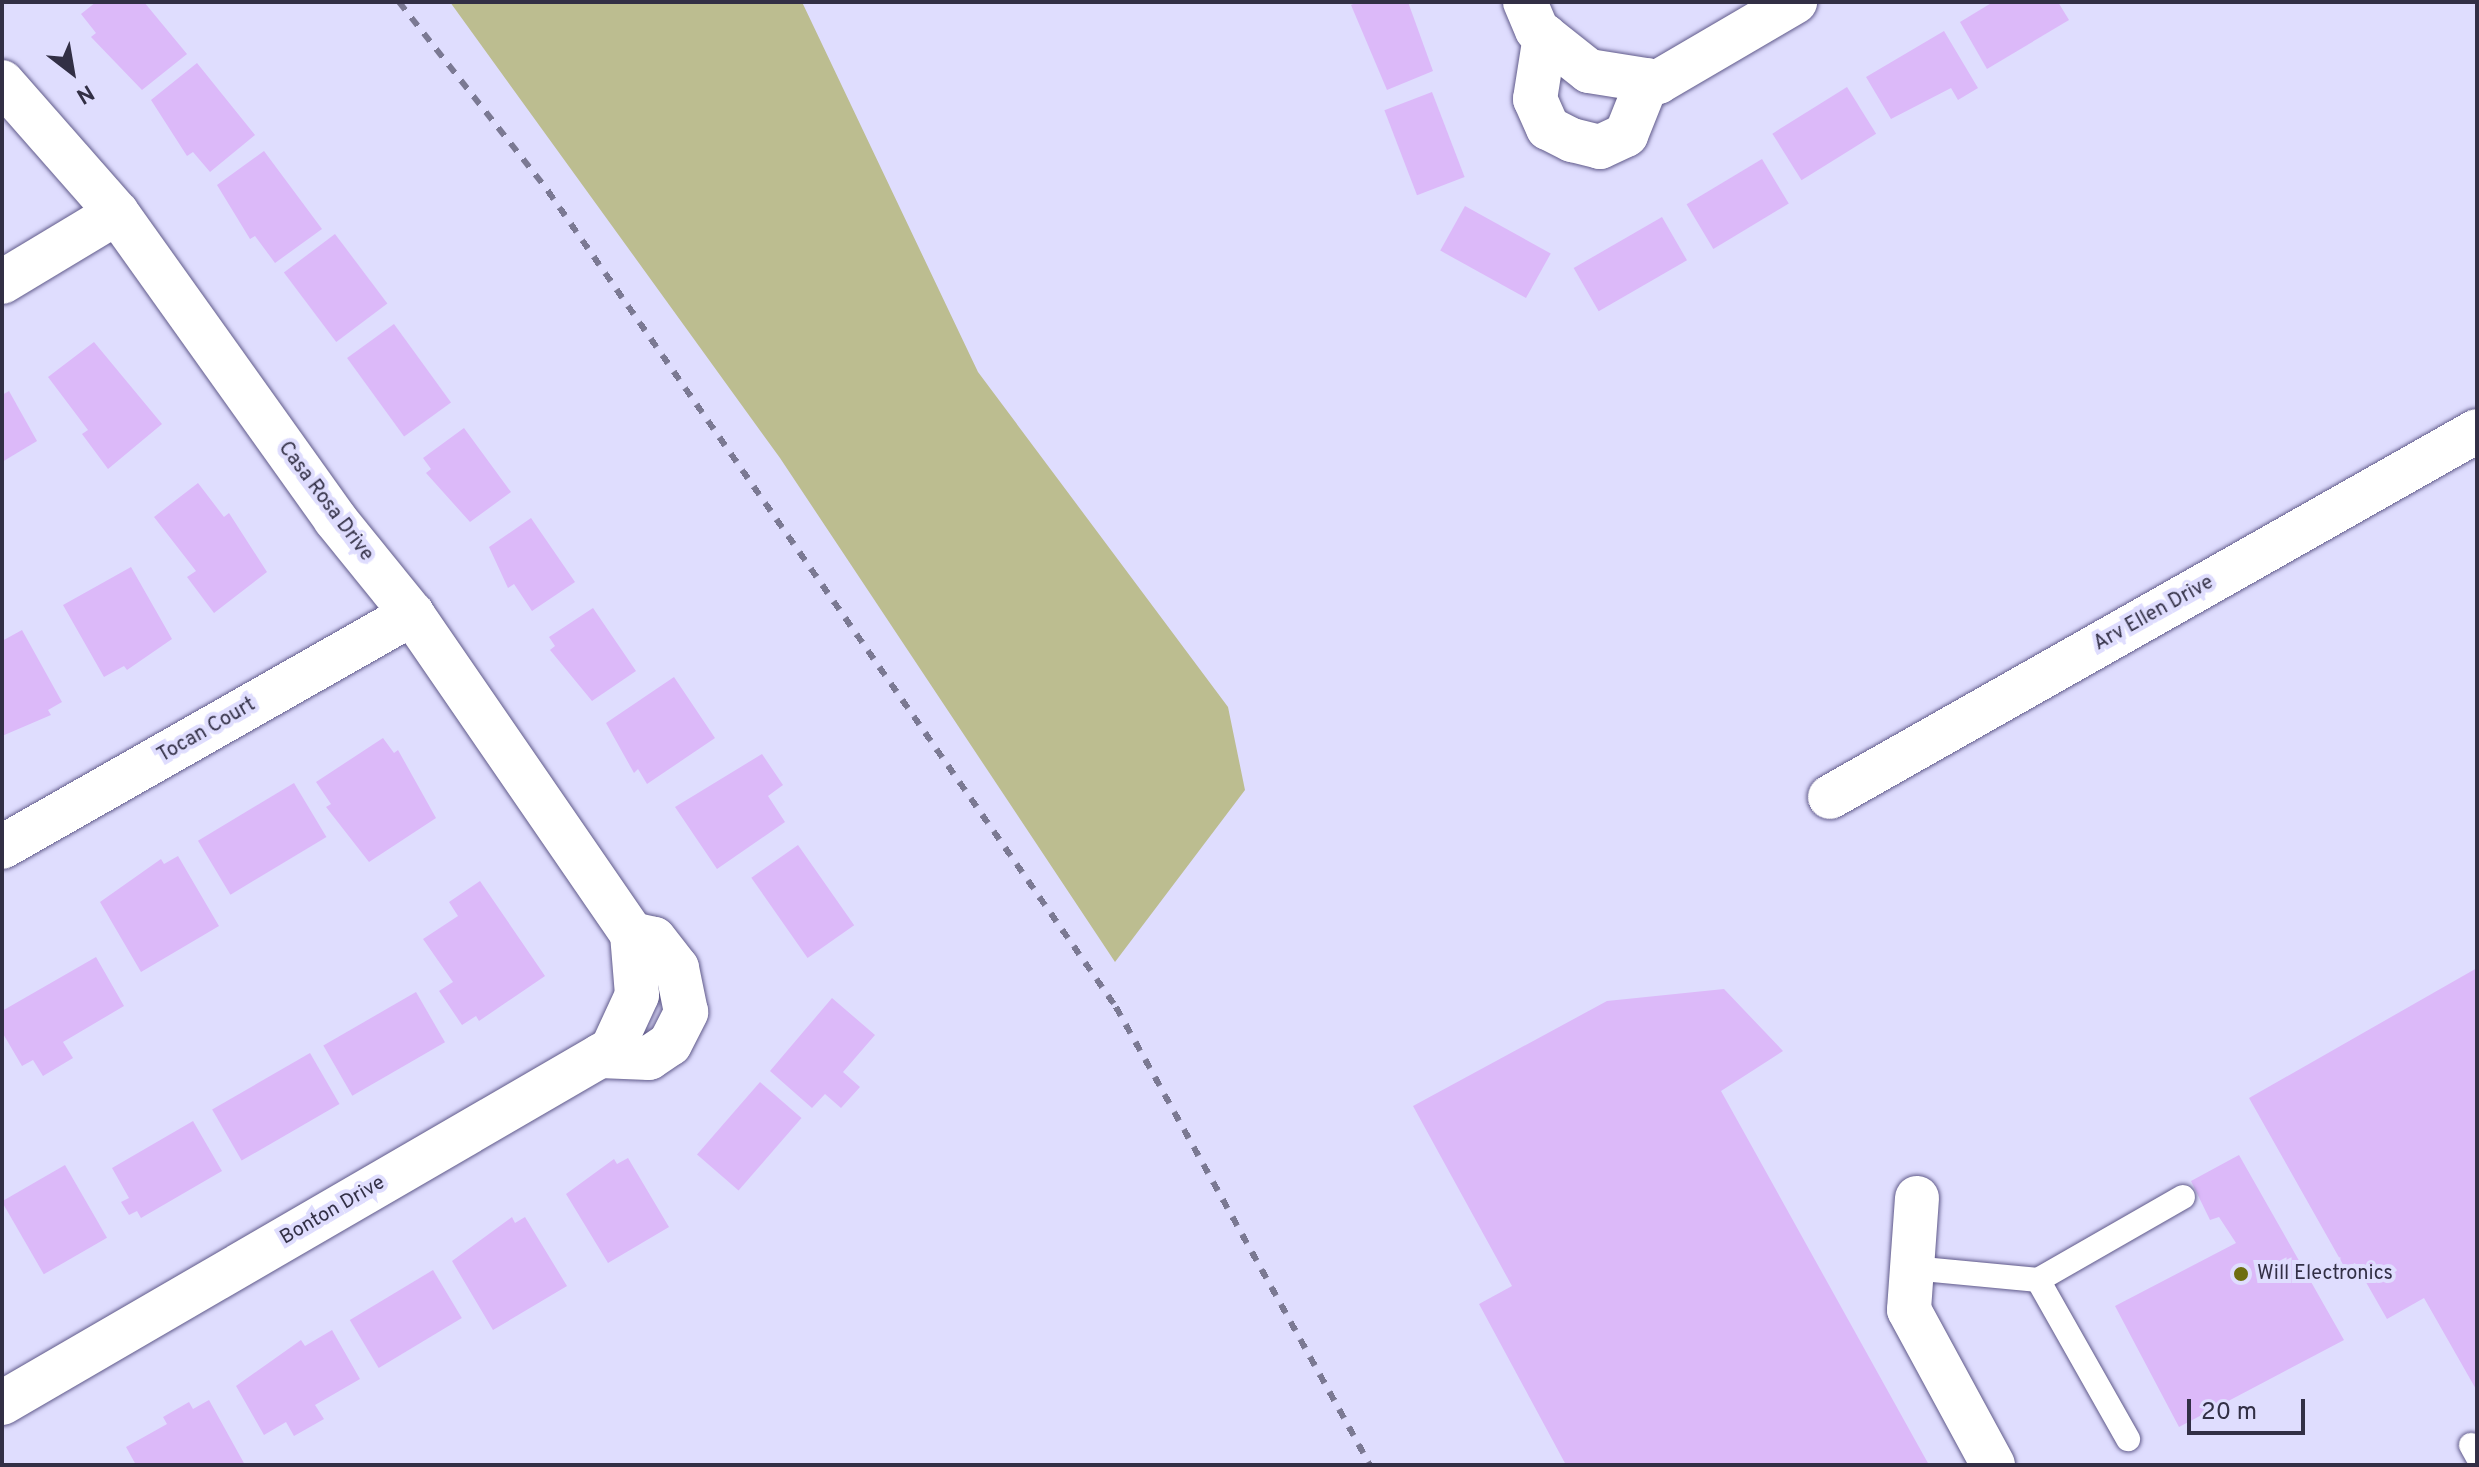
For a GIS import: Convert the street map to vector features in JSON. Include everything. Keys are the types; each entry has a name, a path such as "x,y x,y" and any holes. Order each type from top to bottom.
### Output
{"street":[{"path":"1535,19 1589,71 1658,82 1795,2"},
{"path":"1535,19 1535,99 1548,128 1572,140 1600,147 1626,135 1648,80"},
{"name":"Casa Rosa Drive","path":"2,82 117,213 335,519 412,614 632,934 637,995"},
{"path":"2,282 117,213"},
{"name":"Arv Ellen Drive","path":"1830,797 2477,431"},
{"name":"Tocan Court","path":"2,847 412,614"},
{"name":"Casa Rosa Drive","path":"600,1056 649,1058 670,1044 686,1012 677,968 654,939 632,934"},
{"name":"Bonton Drive","path":"2,1403 612,1049 637,995"},
{"path":"1917,1198 1909,1310 1993,1465"}],"lane":[{"path":"1912,1268 2038,1280 2183,1197"},
{"path":"2038,1280 2128,1439"}],"green space":[{"path":"450,2 802,2 978,372 1228,707 1245,790 1115,962 780,458"}],"building":[{"path":"96,2 144,2 187,54 142,90 91,37 96,33 81,14"},
{"path":"1358,2 1408,2 1433,71 1387,90 1351,5"},
{"path":"1993,2 2058,2 2069,20 1987,69 1960,22"},
{"path":"1944,31 1978,88 1958,100 1951,88 1891,119 1866,77"},
{"path":"197,63 255,135 210,172 193,152 187,156 151,100"},
{"path":"1847,87 1876,134 1802,180 1772,134"},
{"path":"1432,92 1465,177 1417,195 1384,110"},
{"path":"264,151 322,229 275,263 255,236 250,239 217,185"},
{"path":"1762,159 1789,204 1713,249 1687,204"},
{"path":"1465,206 1551,254 1526,298 1440,251"},
{"path":"1662,217 1687,260 1599,311 1574,268"},
{"path":"335,234 387,303 336,342 284,273"},
{"path":"394,324 451,402 404,437 347,358"},
{"path":"94,342 162,424 108,469 82,434 88,430 48,377"},
{"path":"9,391 37,441 2,462 2,395"},
{"path":"464,428 511,492 470,522 426,473 431,469 423,458"},
{"path":"198,483 224,517 229,513 267,572 214,613 187,577 196,571 154,517"},
{"path":"531,518 575,582 532,611 514,584 508,588 489,547"},
{"path":"131,567 172,639 127,670 124,666 104,677 63,605"},
{"path":"593,608 636,671 592,701 550,650 555,646 549,637"},
{"path":"22,630 62,702 48,710 51,715 2,736 2,641"},
{"path":"674,677 715,738 647,784 638,769 634,773 606,723"},
{"path":"383,738 394,753 398,750 436,818 369,862 326,807 331,804 316,782"},
{"path":"762,754 783,785 768,796 785,822 717,869 675,807"},
{"path":"294,783 326,837 230,895 198,841"},
{"path":"798,845 854,925 808,958 751,878"},
{"path":"178,856 219,926 141,972 100,902 161,859 164,864"},
{"path":"480,881 545,976 479,1021 476,1016 462,1025 439,991 453,982 423,939 458,916 449,902"},
{"path":"96,957 124,1006 63,1042 73,1058 43,1076 33,1060 22,1066 2,1032 2,1011"},
{"path":"2477,968 2477,1391 2424,1298 2387,1319 2355,1263 2345,1268 2249,1098"},
{"path":"1724,989 1783,1051 1721,1091 1929,1465 1566,1465 1479,1304 1512,1286 1413,1106 1607,1001"},
{"path":"416,992 445,1042 352,1096 323,1046"},
{"path":"832,998 875,1035 843,1072 860,1087 841,1108 825,1094 812,1108 770,1071"},
{"path":"310,1053 340,1104 242,1161 212,1110"},
{"path":"760,1082 802,1118 739,1191 697,1154"},
{"path":"193,1121 222,1171 141,1218 137,1211 129,1215 121,1202 129,1198 112,1168"},
{"name":"Will Electronics","path":"2239,1155 2344,1340 2179,1427 2115,1306 2236,1243 2219,1217 2210,1220 2191,1181"},
{"path":"628,1158 669,1227 608,1263 566,1194 614,1159 617,1164"},
{"path":"65,1165 107,1238 44,1274 2,1201"},
{"path":"512,1217 515,1223 525,1217 567,1286 493,1330 452,1261"},
{"path":"433,1270 462,1318 379,1368 350,1320"},
{"path":"332,1330 360,1379 315,1405 324,1419 294,1436 286,1422 264,1435 236,1386 301,1340 305,1346"},
{"path":"209,1400 245,1465 136,1465 126,1447 167,1424 163,1417 189,1402 193,1409"}],"railway":[{"path":"399,2 548,191 1116,1007 1370,1465"}],"place":[{"name":"Will Electronics","path":"2241,1274"}]}
